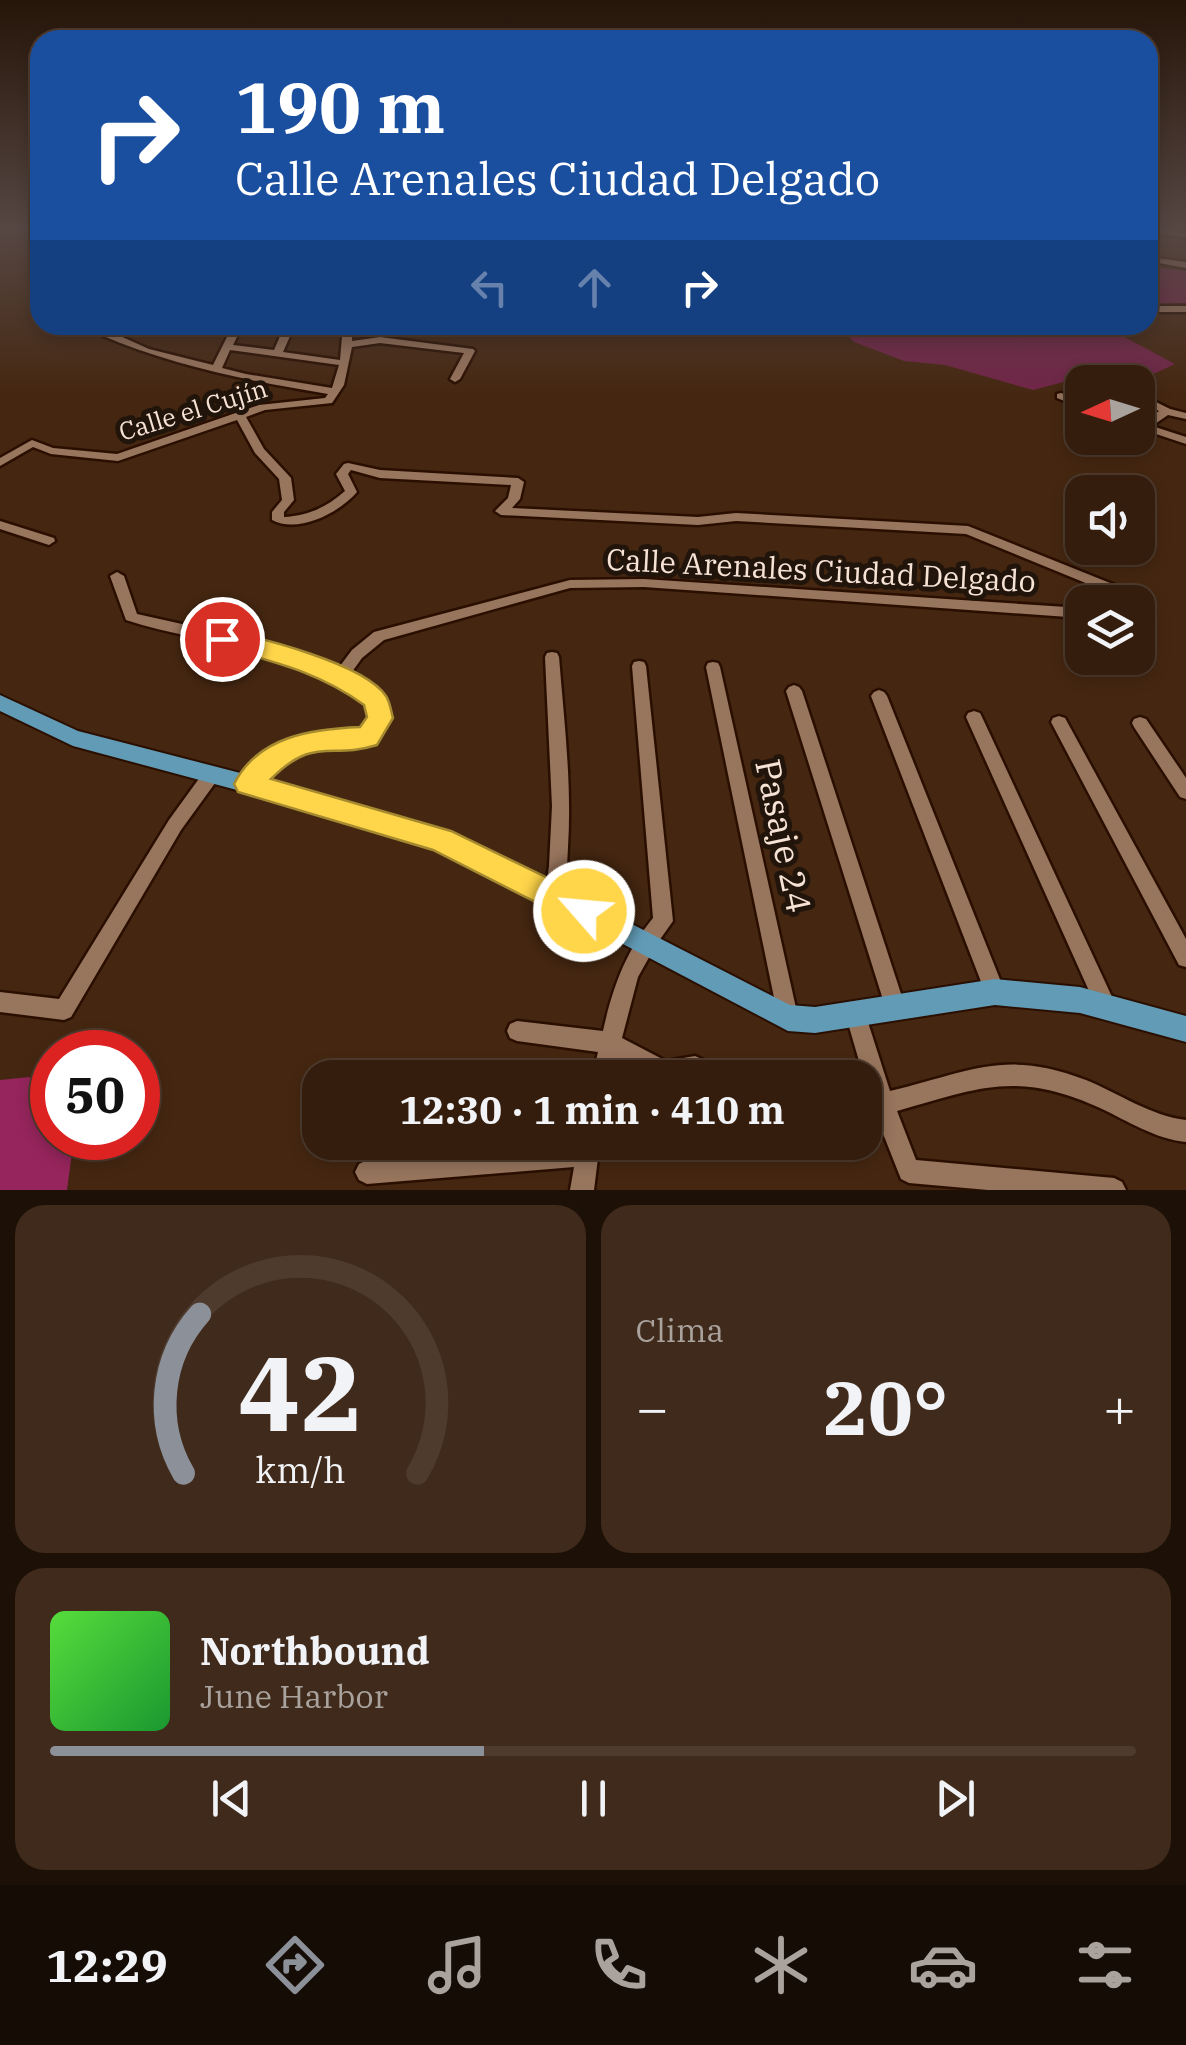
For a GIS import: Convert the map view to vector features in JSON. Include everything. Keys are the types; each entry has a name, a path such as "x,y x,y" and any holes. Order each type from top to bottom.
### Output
{"main road":[{"path":"0,702 73,738 441,840 788,1018 815,1020 996,992 1046,994 1106,1006 1186,1030"}],"street":[{"path":"1158,310 1184,311"},
{"path":"109,335 146,351 271,382 336,392 348,335"},
{"path":"216,368 233,335"},
{"path":"277,354 286,335"},
{"path":"347,345 380,340 470,351 455,379"},
{"path":"228,347 344,363"},
{"name":"Calle el Cujín","path":"0,464 32,443 51,451 118,458 267,406 322,403 336,392"},
{"path":"1061,396 1065,398"},
{"path":"1155,404 1186,416"},
{"path":"1155,417 1166,410"},
{"name":"Calle Arenales Ciudad Delgado","path":"240,416 259,450 285,478 288,500 278,512 278,520 300,520 341,504 351,492 342,474 348,466 380,474 518,482 514,500 501,511 698,521 736,517 968,530 1103,585"},
{"path":"1155,431 1186,441"},
{"path":"0,525 49,542"},
{"path":"117,576 131,617 165,629 251,644 341,675 376,700 380,718 368,737 313,739 282,751 248,784"},
{"name":"Calle Arenales Ciudad Delgado","path":"341,675 357,654 379,636 570,584 644,583 1065,612"},
{"path":"552,657 560,768 559,868 554,896"},
{"path":"608,1060 626,974 644,942 663,920 639,666"},
{"name":"Pasaje 24","path":"713,667 788,1018"},
{"path":"794,691 895,1006"},
{"path":"879,696 996,992"},
{"path":"974,717 1106,1006"},
{"path":"1059,722 1186,958"},
{"path":"1140,723 1177,766 1186,792"},
{"path":"0,1002 64,1010 166,840 212,774"},
{"path":"854,1013 864,1060"},
{"path":"516,1031 611,1043 643,1060"},
{"path":"882,1104 964,1081 1019,1073 1053,1078 1168,1129 1186,1131"},
{"path":"882,1121 909,1171 1114,1190"},
{"path":"366,1172 477,1160"},
{"path":"582,1190 586,1160"}],"shaded area":[{"path":"1158,284 1186,284 1186,303 1158,304"},
{"path":"847,335 1121,335 1175,364 1155,373 1155,365 1065,365 1065,382 1033,390 945,365 904,361 854,342"},
{"path":"30,1077 30,1160 71,1160 67,1190 0,1190 0,1080"}],"route":[{"path":"222,639 251,644 341,675 376,700 380,718 368,737 313,739 282,751 248,784 458,846 584,911"}]}
